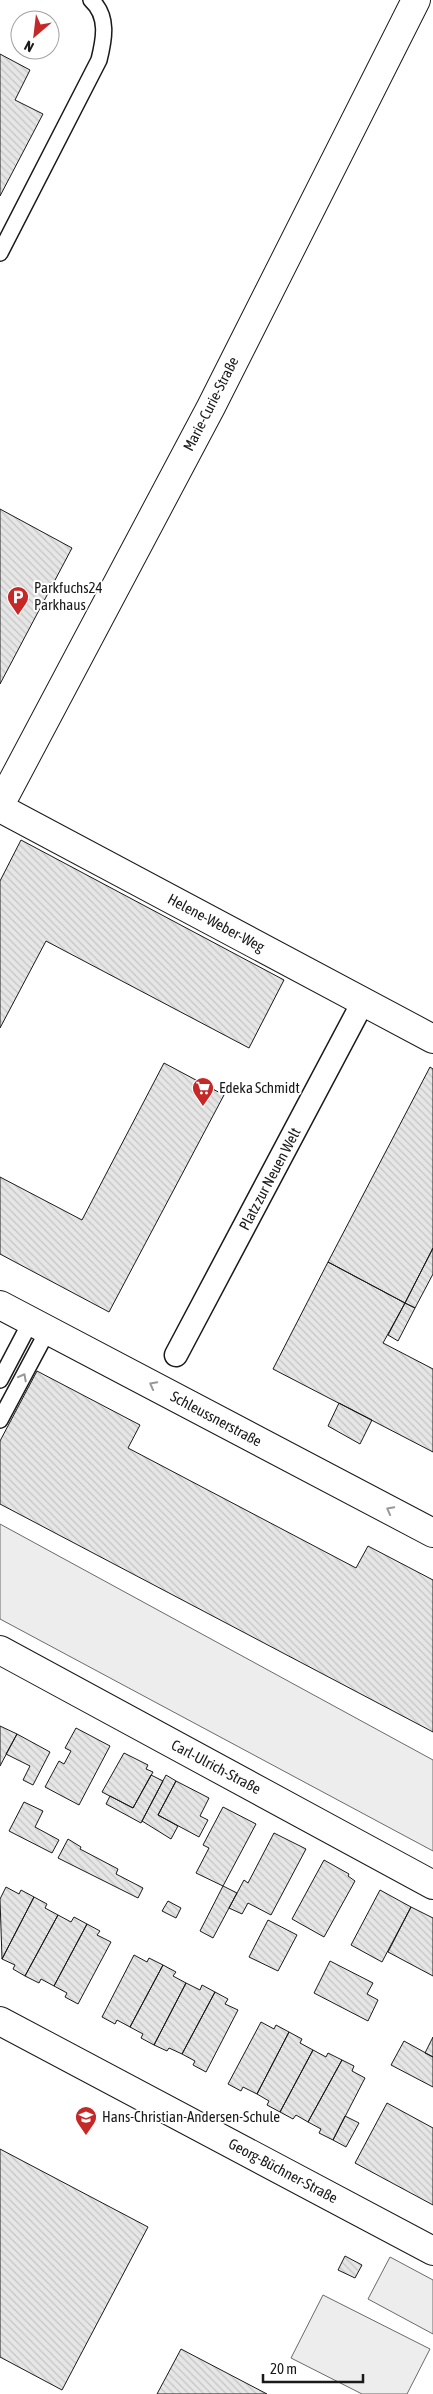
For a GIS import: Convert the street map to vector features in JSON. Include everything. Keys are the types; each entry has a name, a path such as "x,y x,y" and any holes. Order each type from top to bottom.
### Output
{"street":[{"name":"Marie-Curie-Straße","path":"0,806 211,407 416,0"},
{"name":"Helene-Weber-Weg","path":"0,806 433,1039"},
{"name":"Platz zur Neuen Welt","path":"176,1355 363,1002"},
{"name":"Schleussnerstraße","path":"0,1305 433,1533"},
{"name":"Carl-Ulrich-Straße","path":"0,1650 433,1885"},
{"name":"Georg-Büchner-Straße","path":"0,2021 433,2251"}],"lane":[{"path":"0,252 99,60 104,42 104,20 98,6 92,0"},
{"path":"0,1380 39,1326"},
{"path":"0,1420 39,1326"}],"shaded area":[{"path":"0,1524 433,1760 433,1851 0,1619"},
{"path":"390,2257 433,2280 433,2334 368,2299"},
{"path":"323,2295 430,2349 407,2394 362,2394 291,2358"}],"building":[{"path":"0,54 30,70 15,100 43,114 0,196"},
{"name":"Parkfuchs24 Parkhaus","path":"0,509 72,548 0,684"},
{"path":"21,840 284,980 249,1048 46,941 0,1028 0,881"},
{"path":"164,1063 224,1095 109,1312 0,1254 0,1177 82,1220"},
{"path":"430,1067 433,1069 433,1248 405,1303 328,1262"},
{"path":"433,1248 433,1274 415,1308 405,1303"},
{"path":"328,1262 405,1303 383,1343 433,1369 433,1452 273,1369"},
{"path":"405,1303 415,1308 398,1341 388,1335"},
{"path":"37,1371 140,1425 128,1448 356,1568 368,1546 433,1580 433,1732 0,1504 0,1441"},
{"path":"339,1403 372,1420 360,1444 328,1426"},
{"path":"0,1726 17,1734 0,1766"},
{"path":"76,1728 110,1746 79,1805 45,1787 59,1761 64,1764 71,1751 65,1748"},
{"path":"17,1734 50,1752 33,1785 23,1780 30,1766 6,1754"},
{"path":"124,1753 148,1765 146,1769 153,1772 133,1808 102,1792"},
{"path":"151,1775 163,1781 141,1823 106,1804 110,1796 133,1808"},
{"path":"166,1775 176,1781 158,1815 178,1826 171,1839 142,1821"},
{"path":"176,1781 209,1798 200,1816 208,1820 199,1837 158,1815"},
{"path":"24,1802 43,1811 35,1827 59,1840 52,1853 9,1831"},
{"path":"223,1807 256,1824 223,1886 196,1873 209,1848 203,1845"},
{"path":"274,1833 306,1849 271,1915 248,1903 242,1914 229,1908 244,1880 248,1883"},
{"path":"68,1839 81,1847 80,1849 118,1869 116,1874 143,1888 138,1898 58,1858"},
{"path":"324,1860 349,1874 348,1876 355,1881 324,1937 292,1919"},
{"path":"223,1886 237,1893 213,1938 200,1931"},
{"path":"6,1887 19,1894 21,1890 34,1897 2,1959 0,1899"},
{"path":"380,1890 411,1907 382,1962 351,1945"},
{"path":"34,1897 47,1904 45,1908 58,1915 25,1976 13,1969 15,1965 2,1959"},
{"path":"168,1901 181,1908 176,1918 162,1911"},
{"path":"411,1907 433,1918 433,1976 388,1952"},
{"path":"58,1915 71,1922 74,1917 87,1924 54,1986 41,1979 39,1983 25,1976"},
{"path":"268,1920 297,1935 278,1971 249,1957"},
{"path":"87,1924 100,1931 97,1935 111,1942 78,2004 65,1997 67,1993 54,1986"},
{"path":"134,1955 147,1962 149,1958 163,1965 130,2027 117,2020 115,2024 102,2017"},
{"path":"330,1961 373,1983 367,1994 378,2000 368,2021 314,1993"},
{"path":"163,1965 176,1972 173,1976 186,1983 154,2045 141,2038 143,2034 130,2027"},
{"path":"186,1983 200,1990 202,1985 215,1992 182,2054 169,2048 167,2051 154,2045"},
{"path":"215,1992 228,1999 225,2004 238,2010 206,2072 193,2065 195,2061 182,2054"},
{"path":"261,2022 274,2029 276,2025 289,2032 257,2094 243,2087 241,2091 228,2084"},
{"path":"289,2032 302,2039 300,2043 313,2050 280,2112 267,2105 269,2101 257,2094"},
{"path":"433,2037 433,2057 425,2053"},
{"path":"404,2041 433,2057 433,2087 391,2065"},
{"path":"313,2050 326,2057 328,2053 342,2060 308,2122 296,2115 293,2119 280,2112"},
{"path":"342,2060 354,2066 352,2071 365,2078 333,2140 319,2133 321,2129 308,2122"},
{"path":"387,2103 433,2128 433,2205 355,2163"},
{"path":"345,2116 359,2123 346,2147 333,2140"},
{"path":"0,2149 148,2227 62,2390 0,2357"},
{"path":"345,2256 362,2265 355,2278 338,2270"},
{"path":"181,2349 267,2394 157,2394"}],"place":[{"name":"Parkfuchs24 Parkhaus","path":"18,616"},
{"name":"Edeka Schmidt","path":"203,1107"},
{"name":"Hans-Christian-Andersen-Schule","path":"86,2136"}]}
